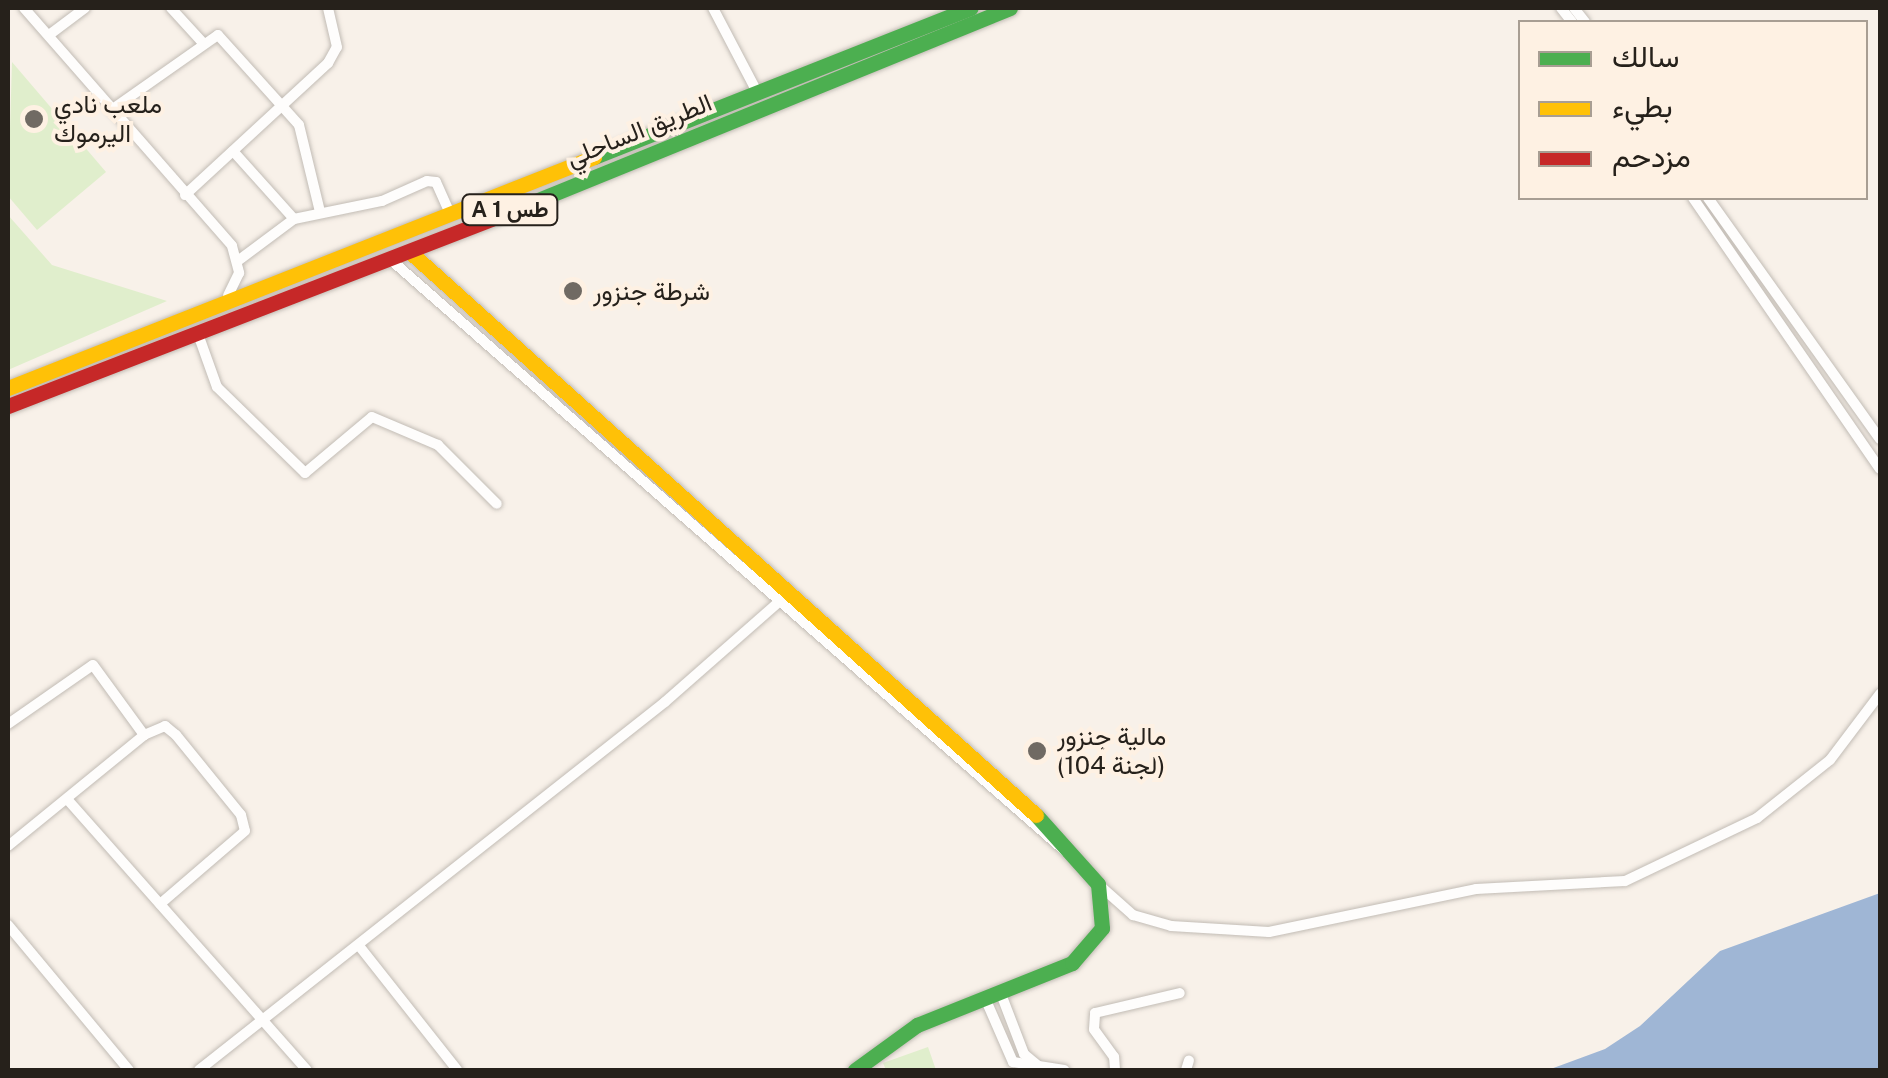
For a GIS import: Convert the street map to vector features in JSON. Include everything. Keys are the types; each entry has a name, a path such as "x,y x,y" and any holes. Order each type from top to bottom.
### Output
{"main road":[{"path":"934,23 957,8"},
{"name":"الطريق الساحلي","path":"8,388 971,8"},
{"name":"الطريق الساحلي","path":"8,406 410,252 1001,9"},
{"path":"410,252 784,598 1014,802 1098,884 1105,914 1084,953 1047,977 917,1025 855,1070"}],"street":[{"path":"24,8 114,108 239,260 236,286 217,308"},
{"path":"49,35 85,8"},
{"path":"171,8 202,42"},
{"path":"185,195 333,57 328,8"},
{"path":"713,8 756,90"},
{"path":"114,108 202,42 220,37 304,132 320,212"},
{"path":"233,151 294,219"},
{"path":"239,260 294,219 382,201 432,180 450,215"},
{"path":"1694,200 1880,469"},
{"path":"1709,200 1880,439"},
{"path":"1721,239 1732,231"},
{"path":"199,1070 360,946 784,598 390,259"},
{"path":"198,333 217,387 304,473 372,417 438,445 497,504"},
{"path":"1853,429 1867,420"},
{"path":"8,724 93,666 144,735"},
{"path":"1098,884 1133,915 1171,926 1269,932 1476,889 1625,881 1757,818 1830,760 1879,699"},
{"path":"8,846 144,735 161,726 171,730 242,815 245,831 160,904"},
{"path":"67,800 307,1070"},
{"path":"8,924 129,1070"},
{"path":"360,946 458,1070"},
{"path":"1115,1070 1114,1057 1094,1029 1095,1013 1180,993"},
{"path":"993,996 1024,1054 1044,1067 1064,1070"}],"green space":[{"name":"ملعب نادي اليرموك","path":"12,62 106,172 37,230 8,196"},
{"path":"8,215 52,265 167,301 8,370"},
{"path":"928,1047 936,1070 886,1070 883,1063"}],"water":[{"path":"1880,893 1880,1070 1548,1070 1605,1049 1640,1026 1720,951"}],"traffic: fast":[{"path":"594,157 971,8"},
{"path":"494,218 1010,8"},
{"path":"855,1070 917,1025 1072,963 1102,928 1098,884 1036,815"}],"traffic: slow":[{"path":"8,388 594,157"},
{"path":"410,252 1036,815"}],"traffic: jam":[{"path":"8,406 494,218"}],"place":[{"name":"ملعب نادي اليرموك","path":"34,119"},
{"name":"شرطة جنزور","path":"573,291"},
{"name":"مالية جنزور (لجنة 104)","path":"1037,751"}]}
